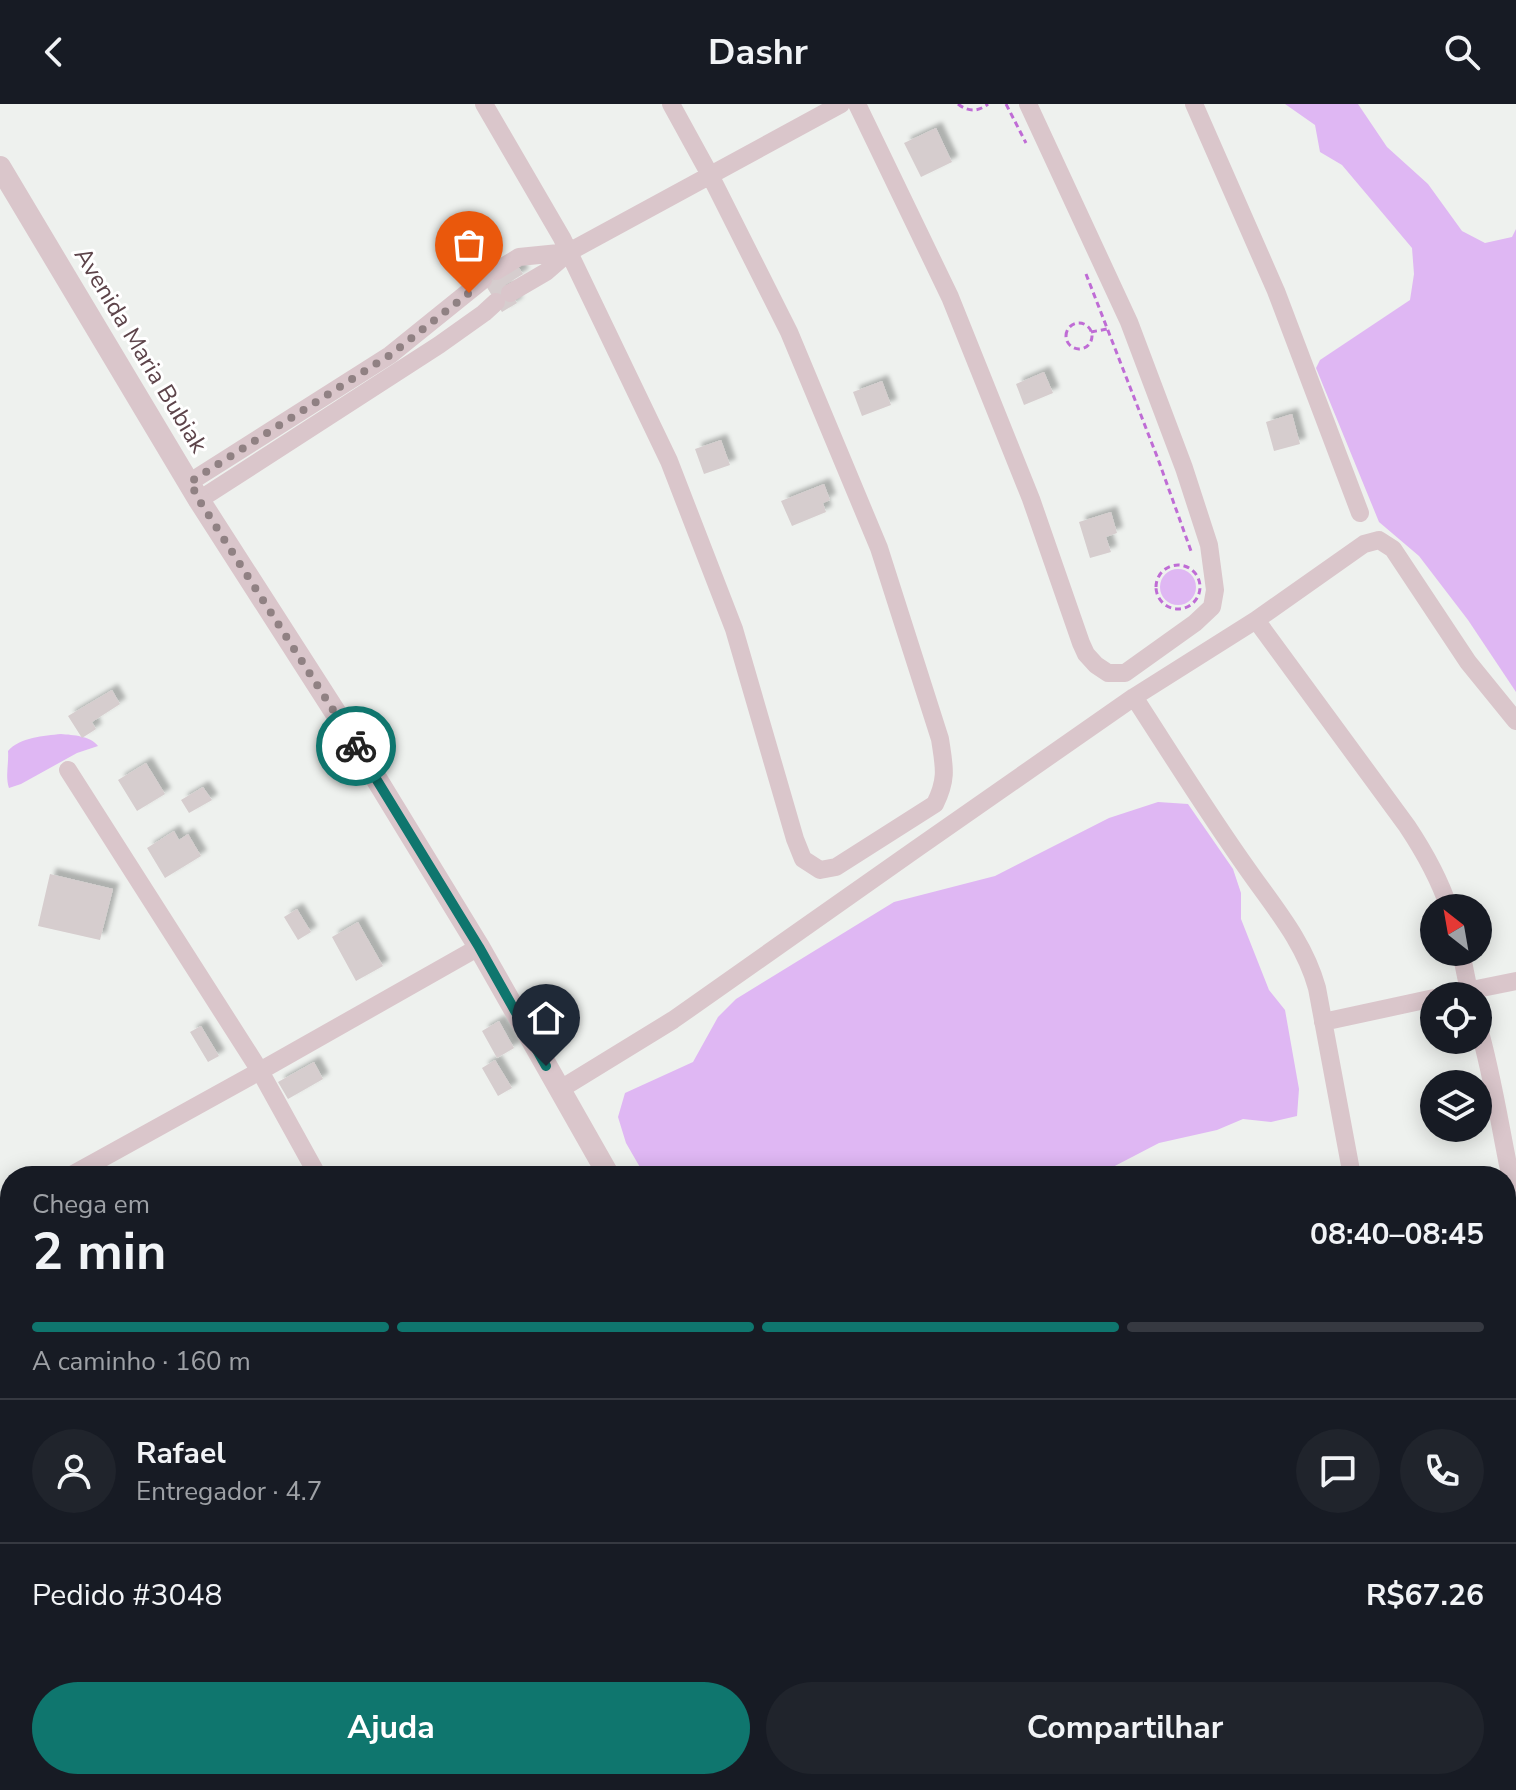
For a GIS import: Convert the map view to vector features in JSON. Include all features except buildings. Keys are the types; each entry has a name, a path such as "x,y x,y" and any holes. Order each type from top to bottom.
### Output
{"street":[{"path":"484,104 569,252 669,461 734,629 803,859 820,870 836,867 935,804 943,788 945,767 940,739 879,548 789,332 671,104"},
{"path":"194,491 439,345 546,272 569,252 841,104"},
{"path":"857,104 950,297 1031,499 1086,654 1108,673 1125,673 1195,623 1212,607 1215,590 1209,545 1184,468 1129,322 1028,104"},
{"path":"1194,104 1276,291 1360,513"},
{"name":"Avenida Maria Bubiak","path":"0,167 194,491 346,729 479,947 603,1166"},
{"path":"194,491 390,355 489,276 519,257 569,252"},
{"path":"469,293 478,300 497,303"},
{"path":"559,1090 673,1020 1134,697 1256,620 1364,544 1379,540 1393,549 1468,662 1516,721"},
{"path":"1256,620 1407,826 1427,856 1444,894"},
{"path":"1134,697 1295,936 1311,967 1350,1166"},
{"path":"68,770 260,1071 312,1166"},
{"path":"88,1166 479,947"},
{"path":"1492,987 1516,981"},
{"path":"1323,1022 1420,1001"},
{"path":"1487,1054 1508,1166"}],"path":[{"path":"958,104 969,110 988,104"},
{"path":"1006,104 1029,149"},
{"path":"1085,271 1191,549"},
{"path":"1077,323 1088,327 1091,332 1092,338 1086,347 1074,349 1067,341 1068,330 1077,323"},
{"path":"1091,332 1108,328"},
{"path":"1195,573 1176,565 1163,570 1156,582 1161,602 1174,609 1192,604 1200,586 1195,573 1196,564"}],"shaded area":[{"path":"1285,104 1358,104 1387,147 1428,184 1462,231 1485,243 1512,237 1516,229 1516,692 1468,620 1419,556 1379,522 1316,368 1320,360 1410,300 1414,274 1412,248 1342,165 1320,152 1315,125"},
{"path":"1178,569 1191,574 1196,587 1191,600 1178,605 1165,600 1160,587 1165,574"},
{"path":"61,734 86,738 98,746 77,753 9,788 8,751 26,740"},
{"path":"1158,802 1188,804 1233,869 1241,893 1241,919 1269,990 1285,1010 1299,1089 1297,1116 1271,1122 1243,1119 1217,1130 1159,1143 1115,1166 639,1166 626,1143 618,1117 625,1093 693,1062 718,1017 736,999 894,902 995,876 1109,818"}],"way so far":[{"path":"356,746 190,482 390,355 469,293"}],"route":[{"path":"356,746 479,947 546,1066"}]}
